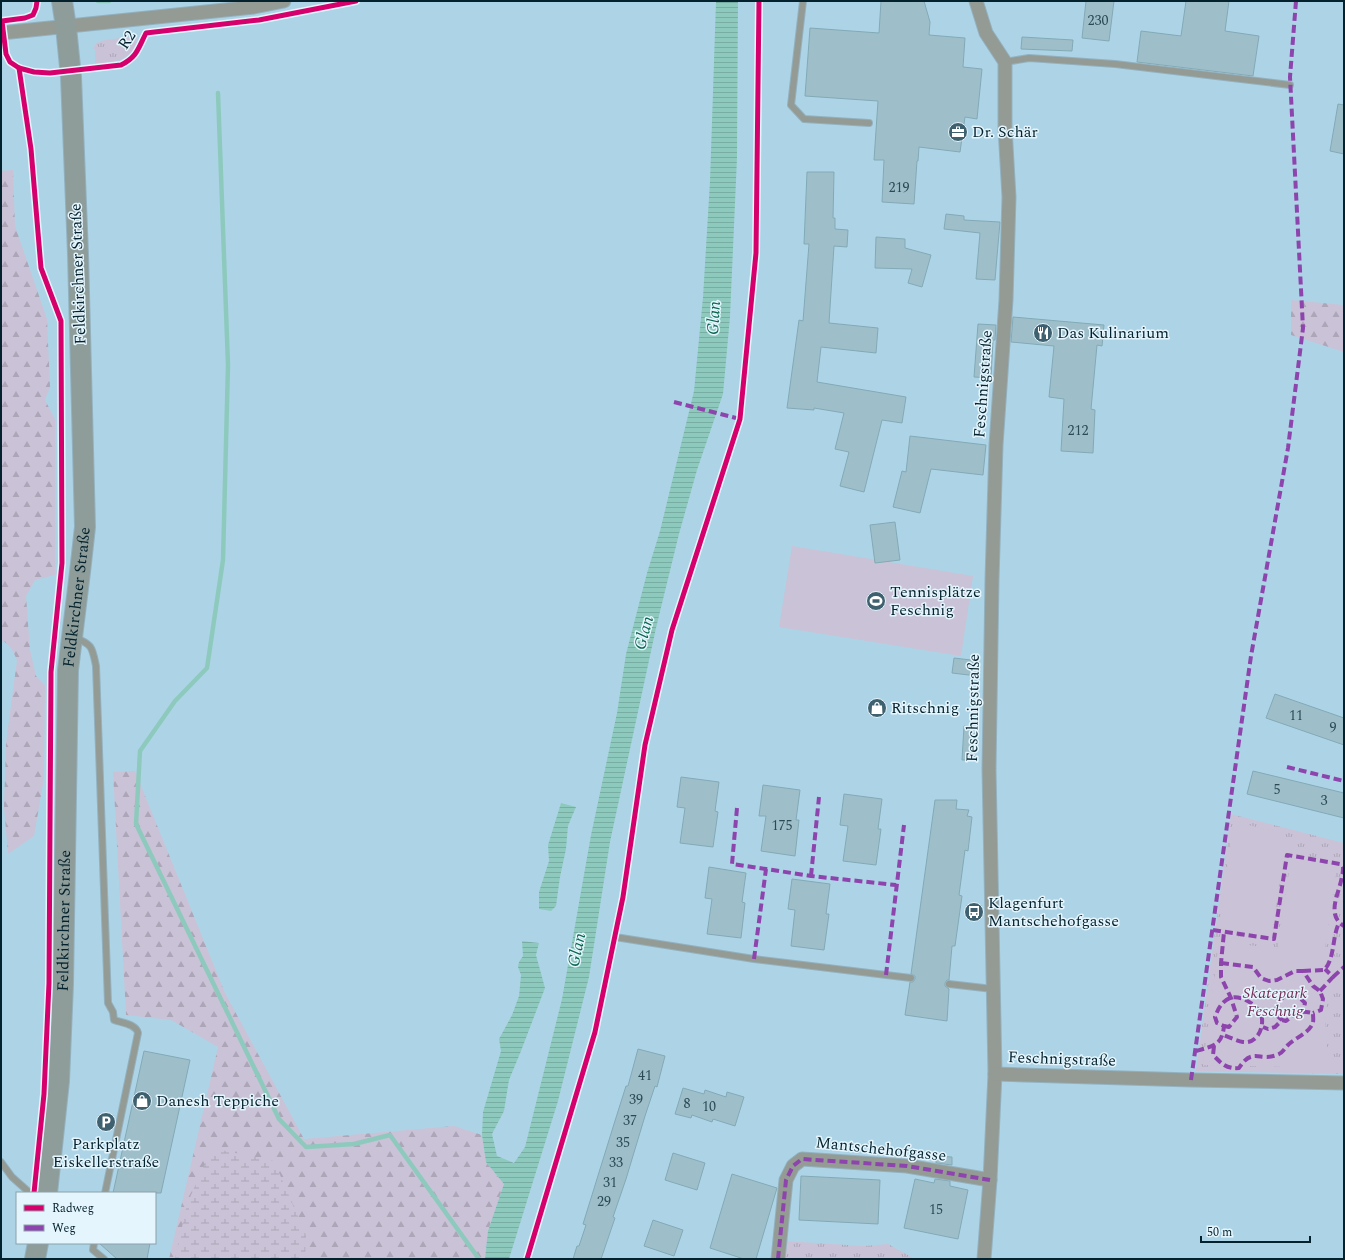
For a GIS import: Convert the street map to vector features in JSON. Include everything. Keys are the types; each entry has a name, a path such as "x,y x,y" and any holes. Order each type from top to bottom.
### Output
{"main road":[{"name":"Feldkirchner Straße","path":"47,1192 59,1081 63,976 68,670 85,527 78,254 71,77 62,1"},
{"path":"35,1259 38,1244"}],"street":[{"path":"1,33 254,7 284,1"},
{"path":"976,1 986,32 1005,62"},
{"name":"Feschnigstraße","path":"1005,62 1005,128 1009,197 1006,300 996,452 989,762 995,1074 1344,1083"},
{"path":"984,1259 990,1180 995,1074"},
{"name":"Mantschehofgasse","path":"778,1259 786,1180 792,1166 802,1159 907,1166 990,1180"}],"lane":[{"path":"803,1 791,105 804,119 869,123"},
{"path":"1005,62 1029,58 1115,64 1290,85"},
{"path":"72,636 85,641 92,648 96,666 108,1003 113,1012 114,1020 134,1027 137,1029 138,1033 105,1192"},
{"path":"615,936 754,959 911,978"},
{"path":"949,984 993,989"},
{"path":"1,1162 12,1177 29,1192"},
{"path":"94,1244 93,1250 104,1259"}],"green space":[{"path":"135,36 137,38 135,46 127,56 116,61 95,64 95,49 93,49 96,43 105,40"},
{"path":"13,170 15,226 47,319 50,387 45,400 55,419 55,575 35,580 26,596 30,650 36,676 45,685 44,778 34,836 8,854 4,807 6,743 17,660 9,646 1,640 1,171"},
{"path":"1291,300 1344,305 1344,352 1291,335"},
{"name":"Tennisplätze Feschnig","path":"792,546 973,576 961,656 779,627"},
{"path":"135,771 225,993 304,1139 454,1126 482,1135 486,1162 504,1184 488,1231 485,1259 169,1259 218,1047 171,1020 126,1015 113,772"},
{"name":"Skatepark Feschnig","path":"1231,814 1344,843 1344,1074 1196,1071"},
{"path":"1234,821 1286,835 1271,937 1219,928"},
{"path":"1291,859 1337,865 1324,955 1344,958 1344,974 1329,990 1325,1019 1327,1048 1335,1068 1203,1065 1219,941 1278,949"},
{"path":"212,1148 274,1161 306,1235 305,1259 175,1259 187,1204"},
{"path":"784,1241 864,1246 888,1244 915,1259 782,1259"}],"water":[{"name":"Glan","path":"716,1 738,1 737,158 730,317 723,394 697,470 679,534 656,628 610,842 589,977 558,1101 509,1259 485,1259 488,1231 504,1184 486,1162 482,1135 483,1112 501,1051 499,1039 512,1015 519,996 521,975 518,967 523,956 522,941 539,943 536,955 545,988 509,1080 504,1111 492,1134 497,1156 514,1163 525,1147 562,999 591,835 617,713 626,654 647,573 660,531 694,391 703,297 710,181"},
{"path":"561,803 576,807 568,826 566,849 556,906 551,911 539,909 539,892 549,861 548,845"}],"building":[{"path":"881,1 924,1 930,22 929,35 965,38 963,67 982,69 977,119 965,117 960,152 919,147 914,204 882,202 884,160 874,160 878,101 805,96 810,28 879,33"},
{"path":"1086,1 1114,1 1109,41 1082,38"},
{"path":"1186,1 1229,1 1225,31 1259,36 1253,76 1137,62 1141,31 1181,36"},
{"path":"1022,37 1073,40 1072,51 1021,49"},
{"path":"1338,104 1344,105 1344,154 1330,151"},
{"path":"807,172 834,172 833,218 835,218 835,229 848,230 847,247 834,246 829,323 878,328 876,353 821,347 817,382 906,397 902,423 882,420 864,492 840,486 849,452 835,449 844,413 814,408 814,410 787,408 799,320 803,321 809,244 804,244"},
{"path":"946,214 964,216 964,220 1000,222 995,280 976,279 980,233 944,229"},
{"path":"876,237 905,239 905,248 931,255 922,287 908,283 912,269 875,268"},
{"path":"1013,317 1104,325 1102,346 1097,345 1091,409 1095,410 1093,453 1061,451 1064,399 1049,397 1054,346 1011,342"},
{"path":"978,324 996,325 995,340 993,340 991,378 974,377"},
{"path":"910,436 986,445 983,475 931,469 920,513 893,507 902,471 906,472"},
{"path":"895,522 900,560 875,563 870,525"},
{"path":"954,658 979,661 977,676 952,673"},
{"path":"1275,694 1344,718 1344,745 1266,718"},
{"path":"964,726 976,727 974,760 962,760"},
{"path":"1253,771 1344,793 1344,818 1247,794"},
{"path":"681,777 719,782 715,811 718,812 713,847 680,843 685,808 677,807"},
{"path":"763,785 800,790 796,820 799,820 795,856 761,851 766,816 759,816"},
{"path":"844,794 882,799 878,829 881,829 876,865 843,861 848,826 840,825"},
{"path":"935,800 957,800 956,809 969,810 967,816 972,817 968,851 965,850 959,895 962,896 955,946 952,946 949,980 945,983 945,986 949,989 947,1021 905,1015 910,982 913,982 915,979 915,976 911,974"},
{"path":"709,867 746,873 742,902 745,903 741,938 707,934 712,899 705,898"},
{"path":"792,879 830,884 826,914 829,914 824,950 791,946 795,910 788,909"},
{"path":"638,1049 665,1056 657,1087 655,1086 645,1116 613,1217 615,1218 601,1259 573,1259 586,1225 583,1224 626,1086 628,1086"},
{"path":"144,1051 190,1060 161,1193 113,1192"},
{"path":"683,1088 704,1094 705,1090 726,1097 727,1092 744,1097 735,1126 713,1119 712,1122 692,1115 691,1118 675,1114"},
{"path":"673,1153 705,1163 697,1190 665,1180"},
{"path":"936,1156 952,1157 952,1165 936,1163"},
{"path":"732,1174 777,1188 756,1259 744,1259 710,1248"},
{"path":"801,1176 880,1180 878,1224 799,1220"},
{"path":"915,1179 934,1183 935,1179 950,1181 950,1186 968,1190 958,1239 904,1228"},
{"path":"653,1220 683,1230 674,1256 644,1246"},
{"path":"100,1244 150,1244 147,1259 117,1259"}],"waterway":[{"path":"98,1 109,1"},
{"path":"218,93 228,365 223,560 207,668 175,701 140,751 136,824 279,1119 306,1147 354,1144 390,1135 479,1259"}],"marked path":[{"path":"1191,1080 1251,656 1288,448 1303,328 1290,77 1296,1"},
{"path":"674,402 740,419"},
{"path":"1287,767 1344,781"},
{"path":"811,876 819,797"},
{"path":"737,808 732,864 766,869"},
{"path":"886,975 904,825"},
{"path":"1213,930 1274,939 1287,855 1340,864 1343,867 1343,874 1334,910 1338,921 1344,926"},
{"path":"754,959 766,869 811,876 896,885"},
{"path":"1303,971 1324,970 1328,965 1339,923"},
{"path":"1224,932 1221,977 1231,998 1237,1017 1229,1027 1224,1026"},
{"path":"1221,963 1253,967 1261,978 1269,981 1277,980 1295,971 1303,971 1313,986 1320,991 1323,999 1321,1010 1313,1013"},
{"path":"1333,977 1344,967"},
{"path":"1320,991 1333,977 1325,969"},
{"path":"1282,1020 1275,1014 1278,1003 1285,995 1299,997 1305,1003 1303,1011"},
{"path":"1196,1051 1216,1044 1221,1038 1224,1026 1217,1023 1215,1017 1217,1011 1227,999 1234,997 1248,1001 1256,1007 1261,1014 1261,1029 1253,1040 1243,1042 1223,1035"},
{"path":"1214,1046 1213,1055 1219,1061 1227,1067 1239,1068 1244,1061 1253,1056 1267,1057 1280,1053 1291,1042 1310,1028 1313,1022 1313,1013 1298,1012 1286,1021 1282,1020 1275,1027 1268,1029 1263,1027"},
{"path":"778,1259 786,1180 793,1166 802,1159 907,1166 990,1180"}],"cycle path":[{"name":"R2","path":"37,1 33,15 25,18 2,21 6,54 10,62 19,68 34,72 50,73 121,65 134,56 146,33 259,20 356,1"},
{"path":"527,1259 595,1032 623,897 645,745 672,630 740,419 756,253 759,1"},
{"path":"19,68 31,149 41,268 61,321 62,563 51,672 49,983 44,1094 34,1192"}],"place":[{"name":"Dr. Schär","path":"958,132"},
{"name":"Das Kulinarium","path":"1043,333"},
{"name":"Tennisplätze Feschnig","path":"876,601"},
{"name":"Ritschnig","path":"877,708"},
{"name":"Klagenfurt Mantschehofgasse","path":"974,912"},
{"name":"Danesh Teppiche","path":"142,1101"},
{"name":"Parkplatz Eiskellerstraße","path":"106,1122"}]}
